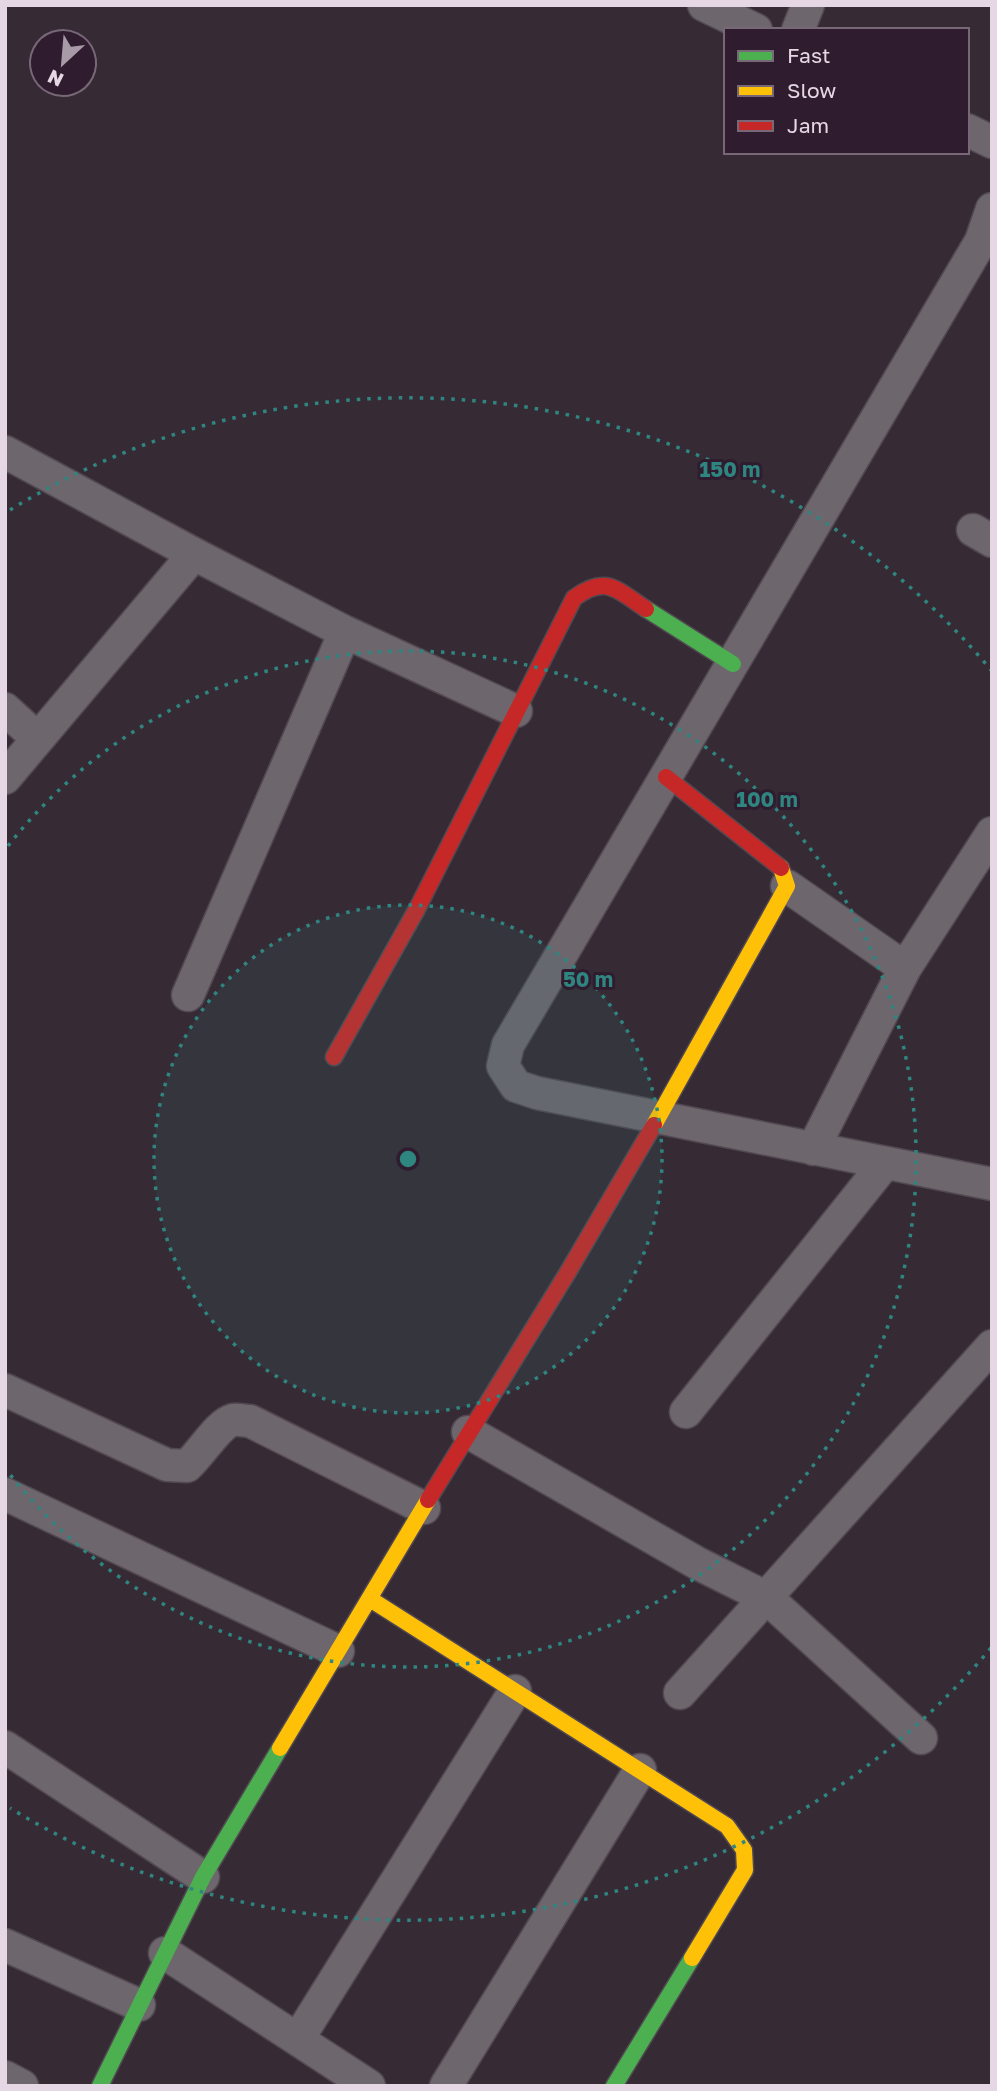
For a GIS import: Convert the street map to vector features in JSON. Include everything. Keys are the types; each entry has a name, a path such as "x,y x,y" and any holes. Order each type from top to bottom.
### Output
{"street":[{"path":"704,5 752,28"},
{"path":"799,28 808,5"},
{"path":"969,131 992,142"},
{"path":"990,1182 537,1093 516,1086 503,1066 509,1045 981,241 992,209"},
{"path":"10,463 345,632 516,711"},
{"path":"5,778 194,554"},
{"path":"334,1057 417,909 574,598 590,586 611,586 733,664"},
{"path":"188,995 345,632"},
{"path":"5,709 38,740"},
{"path":"666,777 783,869 787,886 905,968"},
{"path":"813,1149 905,968 992,832"},
{"path":"100,2086 203,1877 468,1432 568,1272 659,1117 787,886"},
{"path":"686,1412 885,1163"},
{"path":"680,1693 992,1346"},
{"path":"5,1390 167,1465 187,1466 200,1455 219,1429 233,1420 250,1421 424,1508"},
{"path":"468,1432 696,1563 766,1598 921,1738"},
{"path":"5,1494 338,1651"},
{"path":"370,1598 727,1826 744,1850 745,1870 614,2086"},
{"path":"298,2039 515,1691"},
{"path":"5,1747 203,1877"},
{"path":"446,2086 640,1770"},
{"path":"5,1945 139,2005"},
{"path":"165,1953 369,2086"},
{"path":"5,2077 22,2086"}],"traffic: fast":[{"path":"646,609 733,664"},
{"path":"100,2086 203,1877 280,1748"},
{"path":"614,2086 692,1958"}],"traffic: slow":[{"path":"654,1125 787,886 781,868"},
{"path":"280,1748 428,1500"},
{"path":"370,1599 727,1826 744,1850 745,1870 692,1958"}],"traffic: jam":[{"path":"334,1057 417,909 574,598 595,587 611,587 646,609"},
{"path":"666,777 781,868"},
{"path":"428,1500 568,1272 654,1125"}]}
